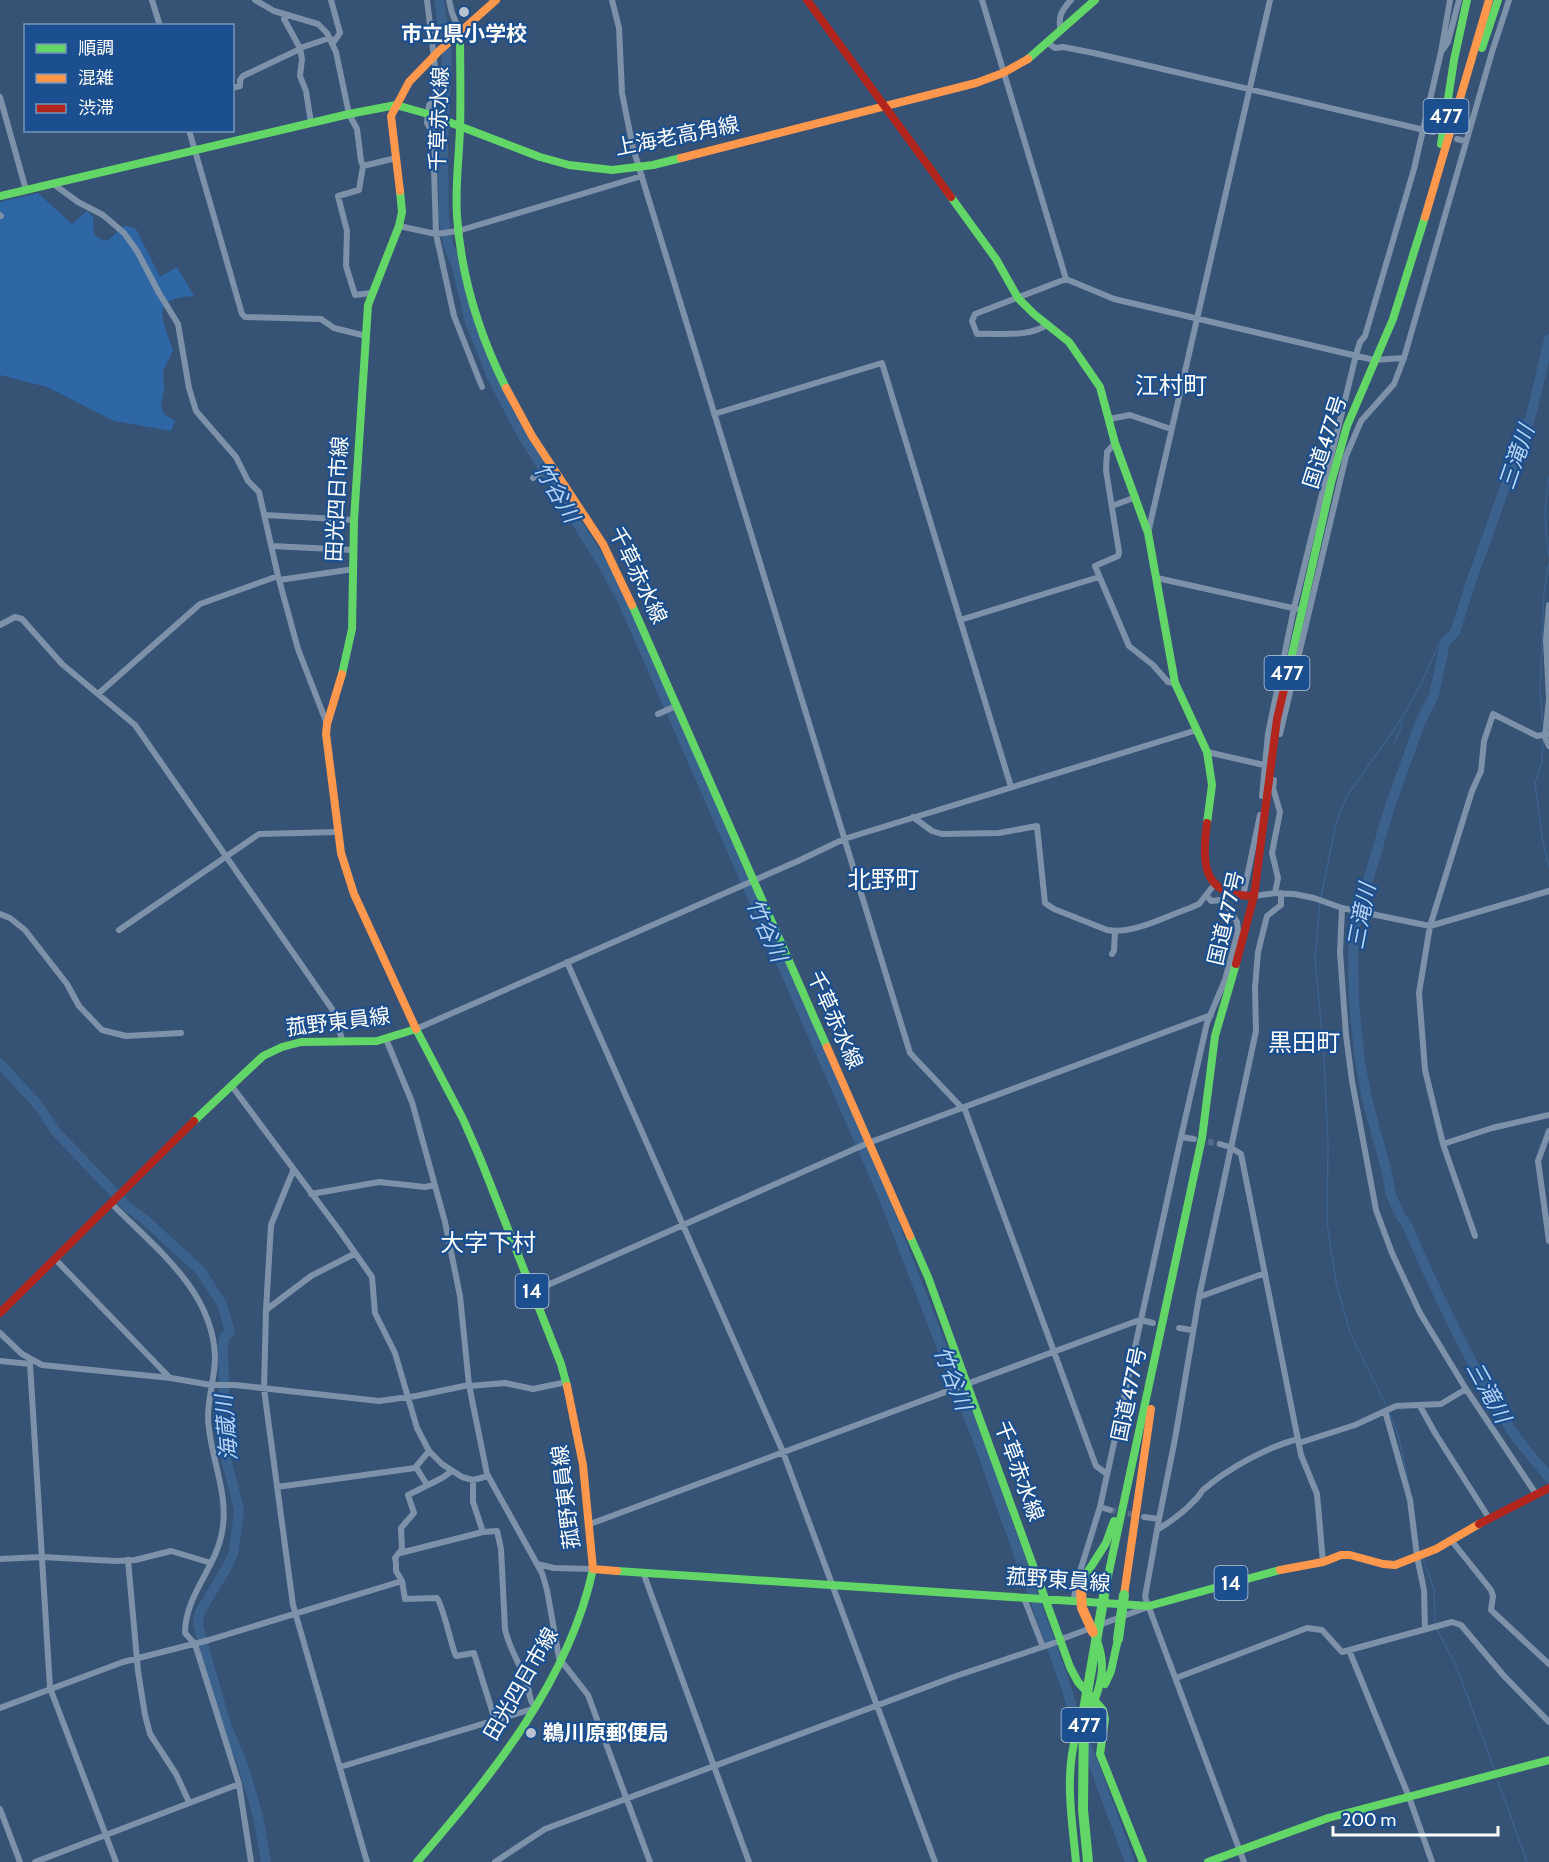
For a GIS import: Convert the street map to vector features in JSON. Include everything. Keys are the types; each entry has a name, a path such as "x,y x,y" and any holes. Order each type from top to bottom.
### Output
{"main road":[{"name":"田光四日市線","path":"416,1029 354,894 341,853 326,734 349,648 353,618 354,520 368,305 399,226 402,212 391,116 409,82 437,53 496,0"},
{"path":"807,0 996,259 1018,298 1069,342 1100,387 1115,443 1148,533 1175,683 1207,752 1212,785 1203,849 1206,871 1214,885 1228,893 1249,896"},
{"name":"上海老高角線","path":"0,196 396,105 457,125 540,157 569,165 640,172 674,161 976,83 1003,73 1032,57 1095,0"},
{"name":"477","path":"1421,232 1439,156 1454,60 1467,0"},
{"name":"国道477号","path":"1088,1862 1083,1810 1084,1710 1105,1590 1202,1138 1215,1036 1248,925 1249,896 1264,834 1274,738 1298,609 1347,426 1393,319 1489,0"},
{"name":"477","path":"1434,189 1442,173 1498,0"},
{"name":"千草赤水線","path":"458,34 456,231 467,283 488,354 522,420 595,530 614,563 674,707 928,1278 967,1384 1035,1598 1074,1676 1082,1688 1095,1699"},
{"name":"菰野東員線","path":"0,1313 262,1056 301,1042 363,1042 386,1039 416,1029 463,1119 480,1158 567,1382 581,1450 593,1569 1149,1606 1266,1572 1323,1562 1341,1555 1395,1565 1420,1556 1541,1492"},
{"path":"1095,1699 1103,1677 1104,1660 1100,1645 1082,1608 1081,1590 1084,1578 1102,1551 1112,1530 1127,1464 1155,1364"},
{"path":"1076,1862 1072,1767 1075,1742 1078,1730 1111,1671 1118,1639 1150,1423 1155,1364"},
{"name":"田光四日市線","path":"417,1862 427,1853 507,1750 534,1709 560,1661 587,1597 593,1569"},
{"path":"1095,1699 1104,1714 1100,1754 1143,1862"},
{"path":"1208,1862 1328,1818 1549,1760"}],"street":[{"path":"152,0 159,24"},
{"path":"255,0 284,14 318,24 331,40 349,114 357,129 363,166 359,190 338,196 347,231 346,266 355,296 371,293"},
{"path":"234,88 240,86 243,76 300,48 331,40 340,33 331,0"},
{"path":"427,0 437,53 436,96 429,105 427,123 435,136 436,234 454,316 482,387"},
{"path":"449,0 458,34"},
{"path":"612,0 619,28 624,110 640,172 910,1053 963,1108 1096,1466 1107,1474"},
{"path":"982,0 1066,279"},
{"path":"1061,31 1059,23 1061,13 1071,0"},
{"path":"1148,533 1270,0"},
{"path":"1450,0 1441,52 1423,129 1365,336 1360,342 1356,355 1268,734 1262,801 1249,896 1278,893 1314,898 1343,908 1430,926 1549,891"},
{"path":"1441,52 1448,42 1459,0"},
{"path":"1244,1862 1145,1597 1175,1439 1192,1330 1256,1031 1255,988 1258,952 1267,916 1281,905 1272,853 1280,812 1273,788 1278,744 1308,611 1346,456 1361,421 1394,384 1404,358 1509,0"},
{"path":"284,14 284,19 300,48 302,59 300,76 306,91 311,123"},
{"path":"1048,43 1055,48 1064,47 1094,53 1433,132"},
{"path":"0,96 26,190"},
{"path":"190,132 242,314 246,317 321,319 334,328 366,336"},
{"path":"1457,139 1466,141"},
{"path":"363,166 396,159"},
{"path":"399,226 436,234 456,231 640,172"},
{"path":"52,183 78,202 103,215 122,230 132,243 178,324 189,388 196,411 236,458 248,482 257,489 298,649 327,724"},
{"path":"1048,324 1018,333 977,334 972,321 975,314 1066,279 1114,300 1374,360 1404,358"},
{"path":"714,414 882,363 1011,787"},
{"path":"1109,419 1130,415 1172,429"},
{"path":"1115,443 1107,452 1106,470 1119,552 1118,556 1095,566 1129,646 1153,665 1168,682 1175,683"},
{"path":"533,478 551,465"},
{"path":"1112,507 1136,497"},
{"path":"265,515 354,520"},
{"path":"272,546 353,550"},
{"path":"98,694 200,604 278,578 354,569"},
{"path":"960,620 1099,577"},
{"path":"1157,578 1298,609"},
{"path":"1549,605 1546,640 1549,699 1544,736 1549,746"},
{"path":"0,625 15,617 22,619 62,664 135,724 332,1009 343,1042"},
{"path":"659,714 674,707"},
{"path":"1475,1236 1443,1144 1425,1070 1419,993 1430,926 1472,791 1481,771 1484,741 1492,714 1544,736"},
{"path":"416,1029 844,839 1197,730"},
{"path":"1207,752 1264,765"},
{"path":"913,817 932,831 942,834 999,833 1037,826 1045,903 1054,909 1115,932 1128,930 1200,904 1214,885"},
{"path":"119,930 259,834 338,832"},
{"path":"1073,1602 1100,1507 1201,1047 1225,980 1238,931 1237,922 1226,902 1212,901 1207,897"},
{"path":"1343,908 1340,952 1346,1035 1352,1081 1376,1210 1411,1296 1466,1389 1541,1492"},
{"path":"0,914 10,918 25,930 67,984 79,1006 102,1030 126,1036 181,1033"},
{"path":"1112,954 1115,932"},
{"path":"567,963 783,1452 935,1862"},
{"path":"532,1292 868,1143 1211,1016"},
{"path":"386,1039 412,1102 435,1185 460,1296 465,1324 469,1385 488,1476 537,1564 547,1590 560,1661 588,1695 650,1862"},
{"path":"231,1085 372,1277 375,1313 395,1353 417,1428 429,1451 462,1477 473,1480 488,1476"},
{"path":"1443,1144 1492,1128 1549,1115"},
{"path":"1549,1131 1538,1161 1549,1241"},
{"path":"1181,1137 1194,1139"},
{"path":"1220,1144 1240,1154 1301,1455 1317,1494 1323,1562"},
{"path":"293,1171 271,1225 264,1389 294,1614 366,1862"},
{"path":"311,1194 379,1182 435,1185"},
{"path":"113,1202 186,1281 206,1312 213,1337 215,1385 208,1426 220,1483 224,1521 219,1546 191,1600 185,1620 185,1633 196,1644 239,1784 250,1862"},
{"path":"266,1310 311,1276 354,1254"},
{"path":"55,1259 171,1378"},
{"path":"1199,1297 1265,1273"},
{"path":"590,1524 1054,1351 1142,1320 1153,1323"},
{"path":"1179,1328 1192,1330"},
{"path":"0,1333 31,1362 50,1688 116,1862"},
{"path":"0,1360 379,1401 469,1385 505,1383 528,1389 541,1389 567,1382"},
{"path":"1157,1530 1194,1502 1201,1491 1263,1451 1347,1428 1387,1410 1443,1403 1466,1389"},
{"path":"1420,1406 1489,1518"},
{"path":"1387,1410 1408,1490 1420,1556 1425,1590 1425,1629"},
{"path":"277,1487 416,1467 429,1451"},
{"path":"416,1467 427,1485"},
{"path":"452,1471 408,1495 414,1513 401,1528 402,1549 395,1558 396,1571 402,1581 405,1599 437,1598 441,1602 455,1654 456,1656 474,1653 495,1720"},
{"path":"473,1480 473,1502 483,1532"},
{"path":"1100,1507 1110,1510"},
{"path":"1144,1517 1159,1519"},
{"path":"340,1767 534,1709 525,1678 507,1641 501,1549 497,1532 483,1532 400,1553"},
{"path":"1451,1540 1491,1590 1493,1596 1491,1610 1549,1664"},
{"path":"0,1559 42,1557 128,1560 171,1551 211,1563"},
{"path":"128,1560 145,1715 150,1734 176,1774 189,1802"},
{"path":"537,1564 547,1567 593,1569"},
{"path":"643,1572 749,1862"},
{"path":"0,1708 50,1688 138,1659 196,1644 402,1581"},
{"path":"1035,1598 1045,1646"},
{"path":"495,1862 545,1829 1149,1606"},
{"path":"1176,1678 1307,1628 1322,1630 1342,1652 1452,1622 1461,1625 1504,1676 1549,1722"},
{"path":"1349,1650 1409,1797 1432,1862"},
{"path":"35,1862 239,1784"},
{"path":"0,1809 21,1862"}],"shaded area":[{"path":"38,193 72,224 87,211 93,217 94,234 100,239 109,240 122,227 136,229 160,277 177,267 194,296 170,301 164,306 162,313 173,351 163,371 164,389 161,406 164,414 175,421 171,431 114,421 47,387 0,375 0,202"}],"waterway":[{"name":"竹谷川","path":"439,0 447,54 443,147 444,219 448,245 457,266 470,322 492,377 520,431 602,563 624,604 882,1193 980,1446 1066,1687 1072,1707 1070,1720 1087,1747 1130,1862"},
{"name":"三滝川","path":"1549,339 1532,412 1455,632 1445,643 1434,695 1420,723 1389,809 1355,926 1353,955 1354,1003 1360,1062 1391,1195 1480,1378 1513,1434 1549,1478"},
{"path":"1549,477 1545,516 1549,556"},
{"path":"1543,724 1540,692 1544,592 1549,563"},
{"path":"1321,897 1336,823 1347,796 1402,718 1441,640 1455,632"},
{"path":"1394,743 1401,728 1402,718"},
{"path":"1543,738 1542,761 1535,783 1542,837 1549,867"},
{"path":"1320,902 1315,958 1324,1056 1328,1144 1327,1223 1336,1282 1350,1333 1387,1407"},
{"name":"海蔵川","path":"0,1064 37,1104 57,1133 129,1208 200,1270 222,1304 230,1332 224,1338 223,1347 224,1391 221,1429 239,1509 233,1554 200,1612 198,1623 227,1727 242,1762 258,1816 266,1862"},
{"path":"1389,1412 1398,1434 1410,1491"},
{"path":"1413,1504 1419,1550"},
{"path":"1422,1557 1434,1588 1435,1625"},
{"path":"1437,1629 1457,1668 1494,1768"},
{"path":"1498,1781 1527,1862"}],"tunnel":[{"path":"1199,1140 1220,1144"},
{"path":"1110,1510 1136,1515"}],"traffic: fast":[{"path":"1028,59 1095,0"},
{"path":"1441,144 1454,60 1467,0"},
{"path":"1482,48 1498,0"},
{"path":"460,32 460,117 456,194 459,238 473,304 496,368 506,388"},
{"path":"0,196 396,105 428,114 540,157 569,165 612,170 653,165 681,158"},
{"path":"342,674 352,629 354,520 368,305 399,226 402,212 400,191"},
{"path":"951,197 996,259 1018,298 1069,342 1100,387 1115,443 1148,533 1175,683 1207,752 1212,785 1207,823"},
{"path":"1286,681 1331,483 1347,426 1393,319 1425,217"},
{"path":"632,605 827,1047"},
{"path":"1105,1590 1202,1138 1215,1036 1236,964"},
{"path":"194,1121 263,1056 282,1047 301,1042 377,1041 416,1029 463,1119 480,1158 561,1364 567,1386"},
{"path":"910,1236 928,1277 1070,1667 1078,1682 1103,1710 1105,1719 1100,1754 1143,1862"},
{"path":"1081,1591 1087,1573 1106,1543 1114,1521"},
{"path":"417,1862 472,1796 524,1726 566,1650 582,1611 593,1569"},
{"path":"617,1571 1149,1606 1280,1570"},
{"path":"1088,1862 1083,1810 1084,1710 1105,1590"},
{"path":"1118,1639 1124,1595"},
{"path":"1094,1634 1102,1658 1100,1682 1095,1699"},
{"path":"1105,1684 1111,1671 1118,1639"},
{"path":"1076,1862 1070,1797 1071,1764 1077,1732 1095,1699"},
{"path":"1208,1862 1328,1818 1549,1760"}],"traffic: slow":[{"path":"400,191 391,116 409,82 439,51 496,0"},
{"path":"1425,217 1489,0"},
{"path":"681,158 976,83 1003,73 1028,59"},
{"path":"506,388 532,436 603,544 632,605"},
{"path":"342,674 326,734 341,853 354,894 416,1029"},
{"path":"827,1047 910,1236"},
{"path":"567,1386 583,1465 593,1569 617,1571"},
{"path":"1124,1595 1151,1409"},
{"path":"1280,1570 1323,1562 1341,1555 1395,1565 1436,1549 1479,1524"},
{"path":"1081,1591 1082,1608 1093,1632"}],"traffic: jam":[{"path":"807,0 951,197"},
{"path":"1236,964 1254,896 1277,719 1286,681"},
{"path":"1207,823 1205,852 1209,875 1224,891 1237,895 1254,896"},
{"path":"0,1313 194,1121"},
{"path":"1479,1524 1549,1488"}],"place":[{"name":"市立県小学校","path":"464,12"},
{"name":"鵜川原郵便局","path":"531,1733"}],"district":[{"name":"江村町","path":"1171,386"},
{"name":"北野町","path":"883,880"},
{"name":"黒田町","path":"1304,1043"},
{"name":"大字下村","path":"488,1243"}]}
